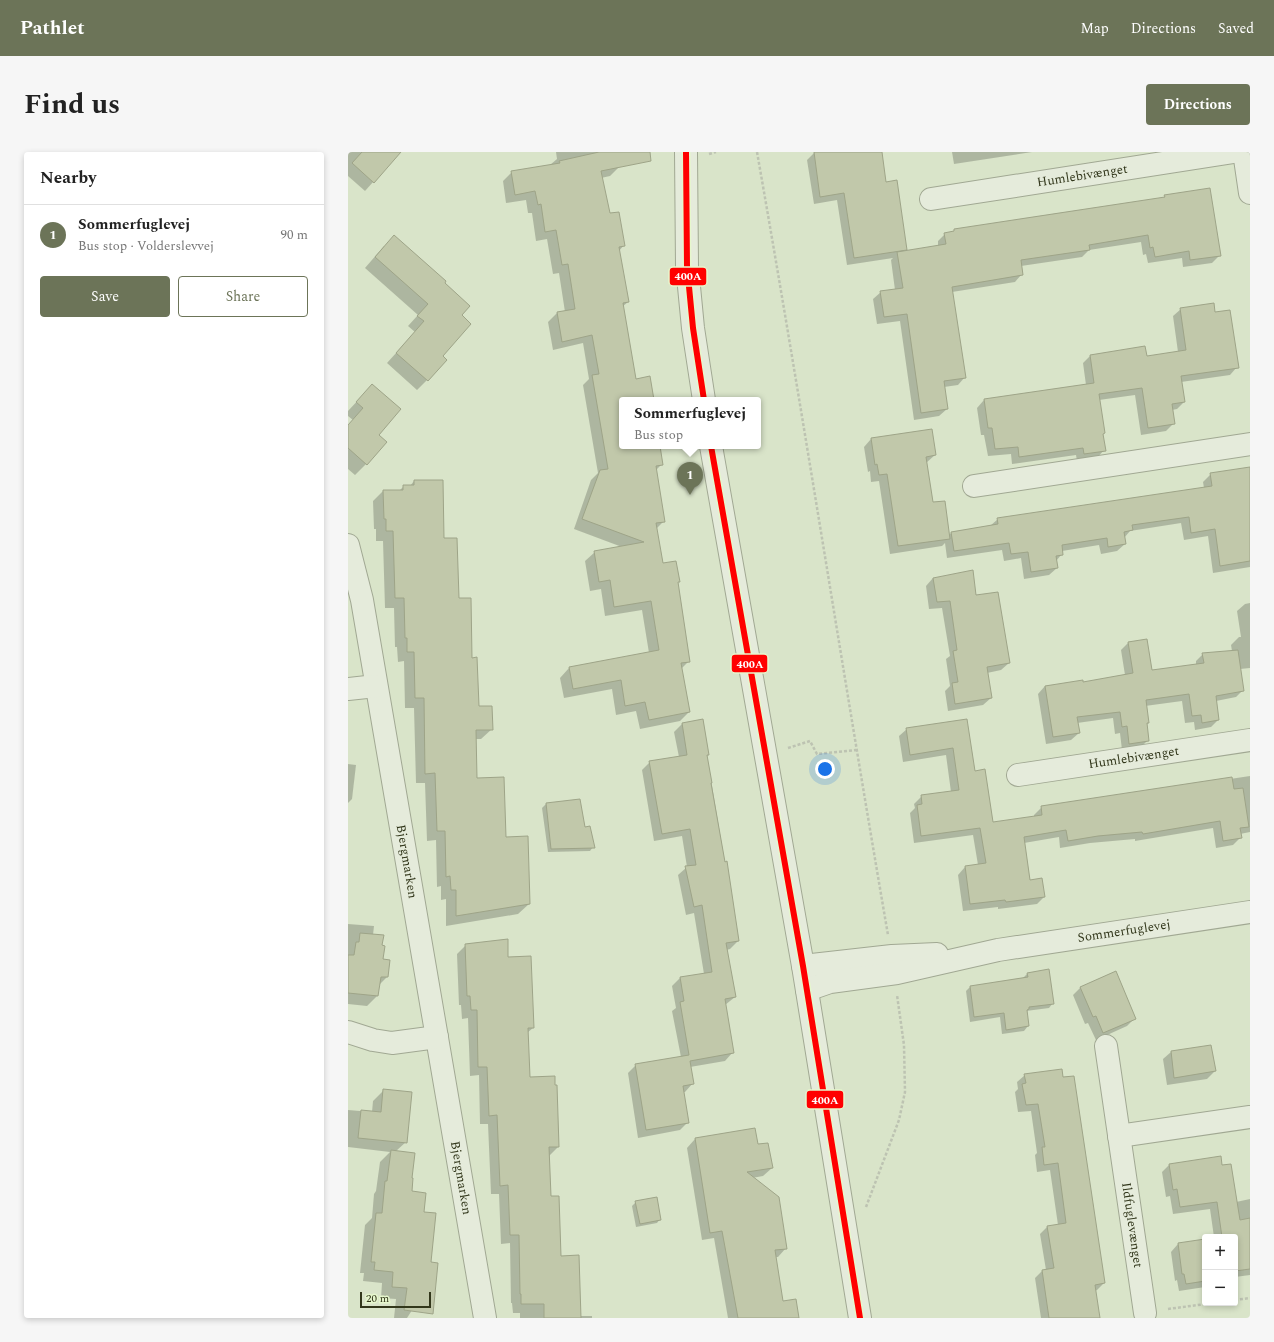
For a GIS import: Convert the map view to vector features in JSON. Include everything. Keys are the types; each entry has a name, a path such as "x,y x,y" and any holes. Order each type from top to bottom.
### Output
{"street":[{"path":"686,152 687,266 693,328 704,397"},
{"name":"Humlebivænget","path":"930,199 1234,152"},
{"path":"1244,152 1250,193"},
{"path":"974,486 1250,444"},
{"path":"712,449 802,966 860,1318"},
{"name":"Bjergmarken","path":"348,545 362,600 486,1318"},
{"path":"348,689 376,686"},
{"name":"Humlebivænget","path":"1018,775 1250,740"},
{"name":"Sommerfuglevej","path":"806,990 893,965 1250,912"},
{"name":"Sommerfuglevej","path":"802,966 893,965"},
{"path":"348,1032 373,1040 392,1043 437,1038"},
{"name":"Ildfuglevænget","path":"1106,1046 1145,1313"},
{"path":"1119,1136 1250,1117"}],"path":[{"path":"757,152 780,282 856,750 893,965 904,1045 905,1092 899,1120 866,1208"},
{"path":"765,755 810,740 817,754 856,750"},
{"path":"1238,1300 1250,1298"},
{"path":"1145,1313 1202,1305"}],"building":[{"path":"362,152 401,152 374,183 352,163"},
{"path":"599,152 650,152 651,161 601,171 610,213 619,212 625,246 619,247 629,302 623,303 636,379 650,376 654,397 619,397 619,449 660,449 663,465 656,466 665,522 656,523 663,563 676,561 680,582 678,582 690,662 681,663 690,712 649,720 645,702 625,706 621,680 573,689 569,667 659,650 651,601 614,607 610,580 599,582 594,551 644,542 582,519 600,470 608,469 592,375 599,374 592,335 562,342 557,312 575,309 568,264 562,265 556,230 545,232 541,204 538,205 535,191 515,195 511,171 560,163 559,161"},
{"path":"814,152 882,152 886,182 897,180 907,250 854,258 844,193 820,197"},
{"path":"1210,188 1221,256 1190,260 1189,251 1155,257 1153,247 1150,248 1148,235 1089,245 1090,250 1021,260 1023,275 952,287 966,378 944,381 948,409 921,413 907,314 884,317 880,291 903,288 897,252 946,244 944,233 954,231 954,229 1165,197 1164,195"},
{"path":"394,235 446,281 445,283 470,306 462,315 471,324 443,356 447,360 428,381 396,353 424,321 417,316 428,304 375,257"},
{"path":"1214,303 1215,312 1230,310 1239,368 1181,376 1185,402 1172,404 1175,424 1148,428 1142,388 1099,394 1105,433 1103,434 1106,451 1084,454 1083,448 1019,457 1018,447 995,449 992,428 988,428 984,399 1094,383 1090,355 1145,346 1147,356 1186,350 1180,308"},
{"path":"372,384 401,409 379,435 387,442 367,465 348,448 348,425 363,408 356,402"},
{"path":"932,429 936,455 926,457 933,502 945,501 950,539 898,546 887,474 879,475 877,464 875,465 871,438"},
{"path":"1250,467 1250,561 1220,566 1215,529 1191,533 1189,517 1132,525 1133,530 1124,532 1126,544 1108,547 1107,538 1062,545 1063,555 1056,556 1058,568 1031,572 1028,552 1011,554 1009,543 954,551 951,532 998,524 997,518 1212,486 1210,473"},
{"path":"414,480 443,480 444,538 457,538 459,598 471,598 472,658 477,657 479,706 492,706 493,730 476,730 477,778 504,777 506,837 528,836 530,904 456,916 456,890 451,890 450,876 446,877 445,831 437,831 435,773 425,774 424,698 415,698 414,652 407,652 407,638 405,638 404,598 395,598 393,531 386,531 386,519 384,519 383,490 403,490 403,485 414,485"},
{"path":"973,570 976,595 998,592 1010,663 987,667 992,698 955,704 952,683 958,682 953,651 957,650 950,601 937,602 933,578"},
{"path":"1147,639 1152,670 1204,663 1202,653 1238,650 1244,691 1216,696 1219,720 1202,723 1201,715 1192,716 1189,694 1146,700 1149,723 1147,723 1149,741 1129,744 1127,726 1122,727 1120,712 1077,717 1080,733 1053,737 1045,686 1083,680 1083,682 1133,673 1128,642"},
{"path":"703,719 709,755 707,755 711,783 725,862 727,861 739,941 726,943 736,997 725,999 734,1053 690,1061 694,1084 683,1086 689,1123 646,1130 635,1064 689,1055 680,1002 684,1001 680,977 712,972 702,905 694,907 685,866 696,865 690,829 662,834 649,761 687,755 682,723"},
{"path":"967,719 975,771 985,769 993,822 1042,815 1041,806 1232,777 1234,789 1243,788 1249,827 1240,828 1242,838 1223,841 1220,821 1143,834 1142,832 1098,836 1068,841 1066,830 1024,837 1030,880 1042,878 1045,897 1006,902 1005,900 970,904 965,866 986,863 980,828 921,836 917,805 922,804 921,795 959,790 953,748 910,755 906,728"},
{"path":"580,799 585,827 590,826 595,848 551,849 546,803"},
{"path":"360,933 384,935 382,945 385,946 383,959 390,960 388,977 381,977 378,996 348,993 348,955 354,955 356,942 359,942"},
{"path":"508,939 508,957 531,956 534,1028 528,1028 530,1077 555,1076 555,1085 557,1085 559,1147 549,1147 551,1196 559,1196 561,1256 579,1255 581,1318 544,1318 544,1304 521,1304 519,1235 510,1235 508,1185 500,1186 497,1115 489,1116 487,1067 478,1067 477,1010 471,1010 470,996 467,996 465,944"},
{"path":"1049,969 1054,1004 1029,1007 1027,1010 1029,1026 1006,1030 1004,1013 974,1017 970,986 1028,977 1027,973"},
{"path":"1116,971 1136,1019 1103,1033 1096,1016 1093,1017 1080,987"},
{"path":"1211,1045 1216,1071 1174,1078 1171,1051"},
{"path":"1062,1069 1063,1077 1074,1076 1105,1283 1095,1285 1100,1318 1049,1318 1042,1270 1054,1268 1047,1226 1066,1223 1058,1163 1044,1165 1042,1147 1045,1147 1038,1104 1026,1105 1022,1084 1026,1083 1024,1074"},
{"path":"383,1089 412,1092 407,1143 358,1138 361,1110 381,1112"},
{"path":"755,1128 758,1144 768,1143 773,1168 747,1172 779,1197 787,1249 775,1250 783,1301 796,1299 799,1318 738,1318 722,1231 710,1233 695,1138"},
{"path":"391,1150 415,1153 412,1191 426,1193 424,1212 436,1213 431,1262 438,1263 433,1314 404,1310 407,1288 392,1287 393,1272 374,1270 375,1262 371,1262 376,1213 382,1213 385,1181 387,1181"},
{"path":"1221,1156 1222,1165 1231,1164 1240,1220 1250,1218 1250,1269 1238,1271 1238,1234 1222,1234 1217,1202 1180,1207 1177,1189 1173,1190 1169,1164"},
{"path":"657,1197 661,1220 640,1224 635,1201"},
{"path":"1202,1239 1202,1281 1186,1284 1184,1274 1182,1274 1178,1243"}],"transit line":[{"name":"400A","path":"686,152 687,266 693,328 704,397"},
{"name":"400A","path":"712,449 803,966 860,1318"}],"place":[{"name":"Sommerfuglevej","path":"690,495"}]}
